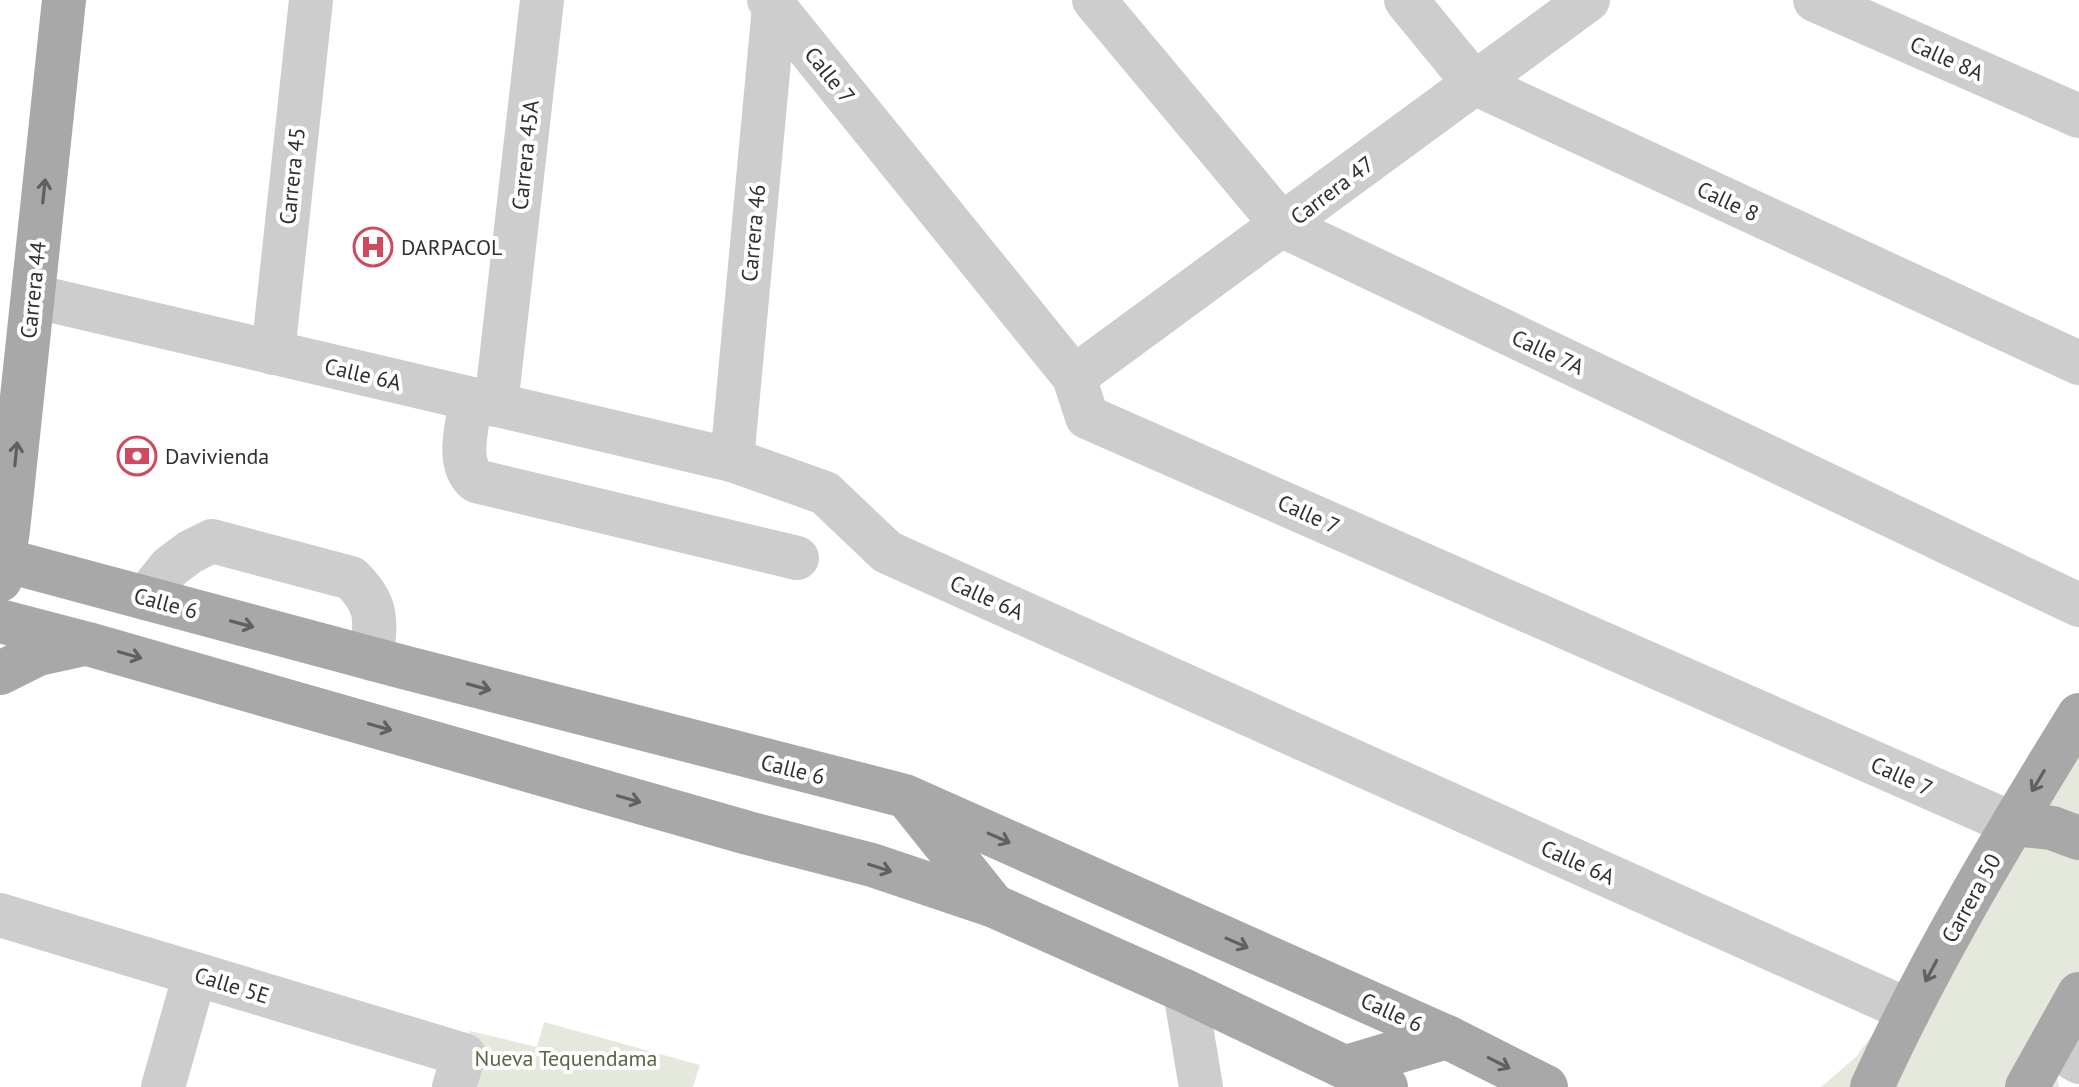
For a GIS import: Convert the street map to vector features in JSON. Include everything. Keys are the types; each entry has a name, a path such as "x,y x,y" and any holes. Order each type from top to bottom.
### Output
{"main road":[{"name":"Carrera 44","path":"2,566 64,0"},
{"name":"Calle 6","path":"2,566 145,598 905,796 1447,1037 1546,1087"},
{"path":"0,621 748,833 872,865 994,906 1185,991 1386,1087"},
{"path":"0,673 38,654 88,644"},
{"name":"Carrera 50","path":"1872,1087 2013,824 2079,715"},
{"path":"905,796 994,906"},
{"path":"2013,824 2052,828 2079,838"},
{"path":"2027,1087 2065,1053 2079,994"},
{"path":"1346,1067 1447,1037"}],"street":[{"name":"Carrera 45","path":"273,353 311,0"},
{"name":"Carrera 45A","path":"542,0 484,402 463,461 468,474 476,481 797,558"},
{"name":"Calle 7A","path":"1094,0 1283,226 2079,605"},
{"name":"Calle 8","path":"1406,0 1474,83 2079,363"},
{"name":"Carrera 47","path":"1074,377 1588,0"},
{"name":"Calle 8A","path":"1815,0 2079,116"},
{"name":"Calle 7","path":"772,3 1074,377 1087,417 2013,824"},
{"name":"Carrera 46","path":"732,460 772,3"},
{"name":"Calle 6A","path":"33,296 732,460 825,493 887,552 1890,1002 1895,1048"},
{"path":"145,598 170,567 212,541 351,578 366,592 375,616 372,659"},
{"name":"Calle 5E","path":"0,915 195,974 459,1071"},
{"path":"163,1087 195,974"},
{"path":"1185,991 1201,1087"}],"green space":[{"path":"2079,715 2079,1062 2051,1045 2059,1087 1821,1087 1856,1057 1873,1034"},
{"name":"Nueva Tequendama","path":"544,1022 700,1065 693,1087 454,1087 470,1031 537,1047"}],"place":[{"name":"DARPACOL","path":"373,247"},
{"name":"Davivienda","path":"137,456"}]}
